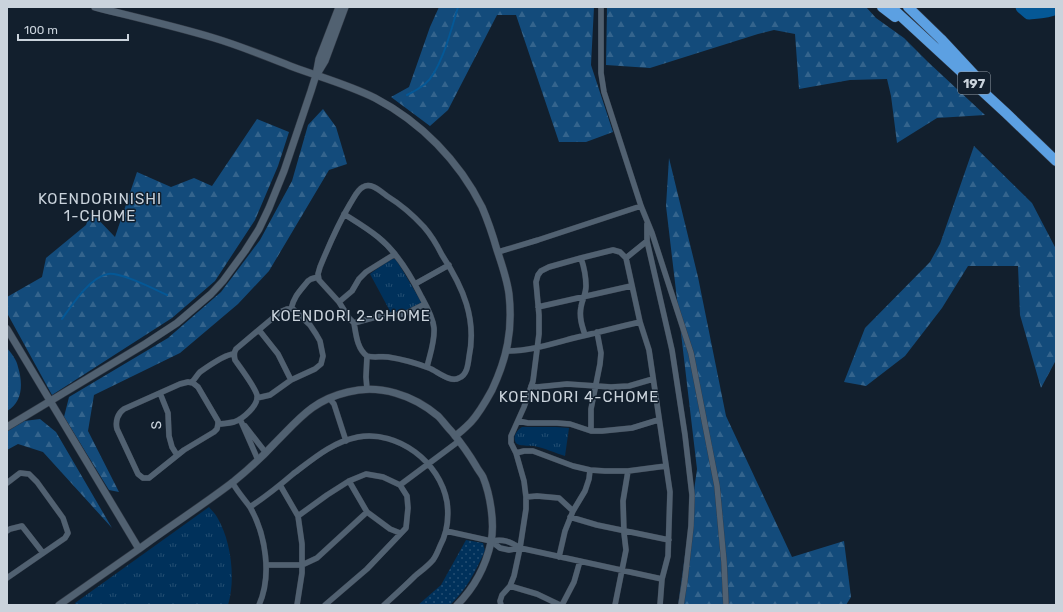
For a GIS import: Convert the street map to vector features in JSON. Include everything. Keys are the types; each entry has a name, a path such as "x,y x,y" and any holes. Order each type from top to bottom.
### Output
{"highway":[{"path":"882,7 931,44"},
{"name":"197","path":"891,7 1056,161"},
{"name":"197","path":"908,7 1000,102 1056,155"}],"street":[{"path":"94,7 214,38 332,80 375,98 404,116 430,138 454,163 472,190 487,219 507,281 510,302 507,351 500,372 482,408 471,423 457,439 428,464 400,485"},
{"path":"7,426 145,344 177,323 211,294 232,269 252,241 270,208 316,75 319,59 339,7"},
{"path":"316,75 325,61 345,7"},
{"path":"602,7 601,73 604,92 691,353 717,486 724,562 726,605"},
{"path":"366,356 387,357 427,367 450,378 459,379 464,374 469,358 471,336 469,316 465,298 460,286 449,265 424,227 407,210 374,187 367,186 360,188 344,214 320,267 318,277 354,323 360,348 366,356 367,389"},
{"path":"498,252 641,206"},
{"path":"344,214 377,236 395,254 415,284 434,326 434,338 427,367"},
{"path":"647,221 647,241 672,350 685,435 692,495 691,526 681,605"},
{"path":"626,258 647,241"},
{"path":"501,605 500,601 502,595 510,586 514,576 526,509 524,481 516,453 511,444 511,436 533,381 539,334 536,282 538,275 541,271 549,267 613,250 620,252 626,258 640,322 649,350 658,420 670,492 668,556 662,579 660,605"},
{"path":"339,302 352,291 366,272 395,254"},
{"path":"581,258 586,276 585,296 581,311 581,321 585,335"},
{"path":"415,284 449,265"},
{"path":"291,309 296,296 308,281 318,277"},
{"path":"538,307 632,286"},
{"path":"354,323 376,317 403,314 425,304"},
{"path":"218,424 235,422 240,419 250,411 257,398 256,392 235,360 234,351 238,346 280,312 287,309 296,311 310,326 320,341 323,356 321,364 318,367 291,380 270,395 257,398"},
{"path":"507,351 520,351 537,348 640,322"},
{"path":"7,329 139,549"},
{"path":"259,330 278,354 291,380"},
{"path":"591,431 591,409 601,353 597,332"},
{"path":"192,382 200,372 225,356 234,354"},
{"path":"531,386 537,387 567,384 611,387 629,386 653,380"},
{"path":"192,382 198,387 218,421 217,429 177,455 152,476 146,479 143,478 138,474 117,429 117,418 122,410 183,383 192,382"},
{"path":"59,605 232,482 266,453 303,415 320,402 349,392 367,389 398,393 420,404 439,417 466,450 482,476 489,498 492,522 491,542 484,566 473,586 457,605"},
{"name":"S","path":"160,393 168,413 168,432 170,441 177,455"},
{"path":"329,398 334,404 346,441"},
{"path":"240,419 266,453"},
{"path":"240,419 258,460"},
{"path":"518,421 528,423 570,424 591,431 632,428 658,420"},
{"path":"250,507 265,497 319,454 335,444 358,437 373,436 400,442 416,452 428,464 438,478 444,492 448,512 446,532 434,559 384,605"},
{"path":"516,453 533,451 573,466 590,470 628,471 666,466"},
{"path":"560,557 565,531 573,510 585,491 590,470"},
{"path":"615,605 626,550 623,501 628,471"},
{"path":"7,483 20,473 29,474 37,482 63,518 68,533 65,538 7,578"},
{"path":"298,516 349,481 366,474 383,476 400,485 407,496 408,508 406,528 367,569 325,605"},
{"path":"349,481 368,512 390,529 400,533"},
{"path":"232,482 250,507 256,520 266,556 266,579 262,600 259,605"},
{"path":"280,485 298,516 302,544 302,573 297,605"},
{"path":"526,497 537,496 558,498 573,510"},
{"path":"266,565 302,565 317,558 368,512"},
{"path":"570,517 597,525 669,540"},
{"path":"7,531 10,528 22,526 43,553"},
{"path":"446,532 491,542 500,540 511,542 520,548 662,579"},
{"path":"510,586 537,594 561,605 574,582 580,561"}],"green space":[{"path":"439,7 594,7 591,65 613,132 586,142 559,142 516,15 497,15 448,110 430,126 391,97 409,87 430,27"},
{"path":"607,7 866,7 876,18 904,38 985,115 937,118 897,143 891,96 887,79 850,80 799,89 795,34 774,30 650,68 606,65"},
{"path":"323,109 336,127 347,164 329,170 269,271 238,304 180,353 94,395 88,431 119,492 109,490 64,417 69,397 168,338 221,292 260,240 292,181 308,125"},
{"path":"257,119 289,132 278,166 255,220 215,281 172,318 52,395 7,313 7,297 42,277 46,258 86,225 91,212 115,237 137,172 171,187 194,178 212,186"},
{"path":"974,146 1032,203 1056,249 1056,360 1041,388 1020,315 1018,266 968,266 942,308 905,356 866,386 844,382 865,328 930,262 940,244"},
{"path":"669,158 698,277 726,416 792,557 844,541 851,597 846,605 678,605 697,469 666,206"},
{"path":"394,256 422,303 405,311 391,313 370,274"},
{"path":"7,348 17,364 20,373 21,386 16,403 7,411"},
{"path":"40,419 56,432 112,528 43,452 18,444 7,450 7,431 24,421"},
{"path":"522,427 569,428 565,456 538,447 516,443 515,436 518,430"},
{"path":"209,507 222,526 229,548 232,584 228,605 76,605 75,603"},
{"path":"466,540 483,543 485,551 474,573 461,593 450,605 418,605 441,585"}],"waterway":[{"path":"407,95 425,84 431,78 441,59 458,7"},
{"path":"1022,7 1029,13 1056,8"},
{"path":"62,319 76,299 88,286 101,276 108,274 129,278 167,295"}],"district":[{"name":"KOENDORINISHI 1-CHOME","path":"100,208"},
{"name":"KOENDORI 2-CHOME","path":"351,316"},
{"name":"KOENDORI 4-CHOME","path":"579,397"}]}
